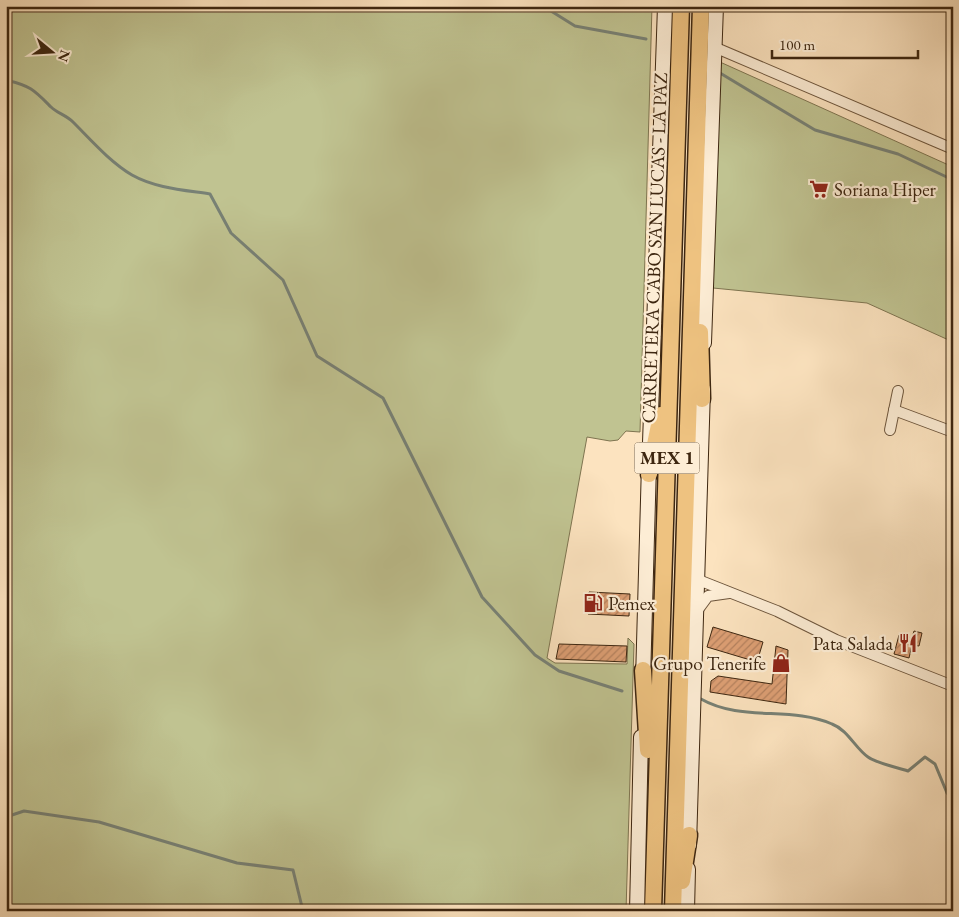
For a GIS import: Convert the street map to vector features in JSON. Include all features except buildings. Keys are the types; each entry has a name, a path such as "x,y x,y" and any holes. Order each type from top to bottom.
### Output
{"highway":[{"name":"CARRETERA CABO SAN LUCAS - LA PAZ","path":"653,911 681,6"},
{"name":"CARRETERA CABO SAN LUCAS - LA PAZ","path":"673,911 701,6"},
{"path":"694,208 700,270 702,399"},
{"path":"649,474 661,412 663,376 671,344"},
{"path":"643,670 655,848"},
{"path":"677,911 689,835"}],"main road":[{"path":"637,911 649,474 665,6"},
{"path":"687,911 716,6"}],"street":[{"path":"714,47 953,149"},
{"path":"890,430 898,391"},
{"path":"894,410 953,432"},
{"path":"697,574 701,581 777,611 836,640 953,686"},
{"path":"696,613 704,600 711,594 734,594"}],"green space":[{"path":"6,6 652,6 640,432 626,431 618,440 610,441 587,437 547,658 555,663 627,664 628,638 634,644 626,911 6,911"},
{"path":"720,62 953,167 953,342 867,303 713,288"}],"waterway":[{"path":"543,6 575,26 646,39"},
{"path":"720,73 815,130 898,154 953,180"},
{"path":"6,80 21,84 36,93 53,109 73,122 108,157 132,175 160,186 210,194 231,233 283,280 317,356 383,398 482,597 535,655 559,671 622,691"},
{"path":"701,699 716,706 733,710 800,716 832,724 843,730 868,757 908,771 925,757 935,764 947,793 953,798"},
{"path":"6,817 24,811 99,822 237,863 293,870 303,911"}],"place":[{"name":"Soriana Hiper","path":"819,189"},
{"name":"Pemex","path":"593,603"},
{"name":"Pata Salada","path":"908,643"},
{"name":"Grupo Tenerife","path":"781,663"}]}
